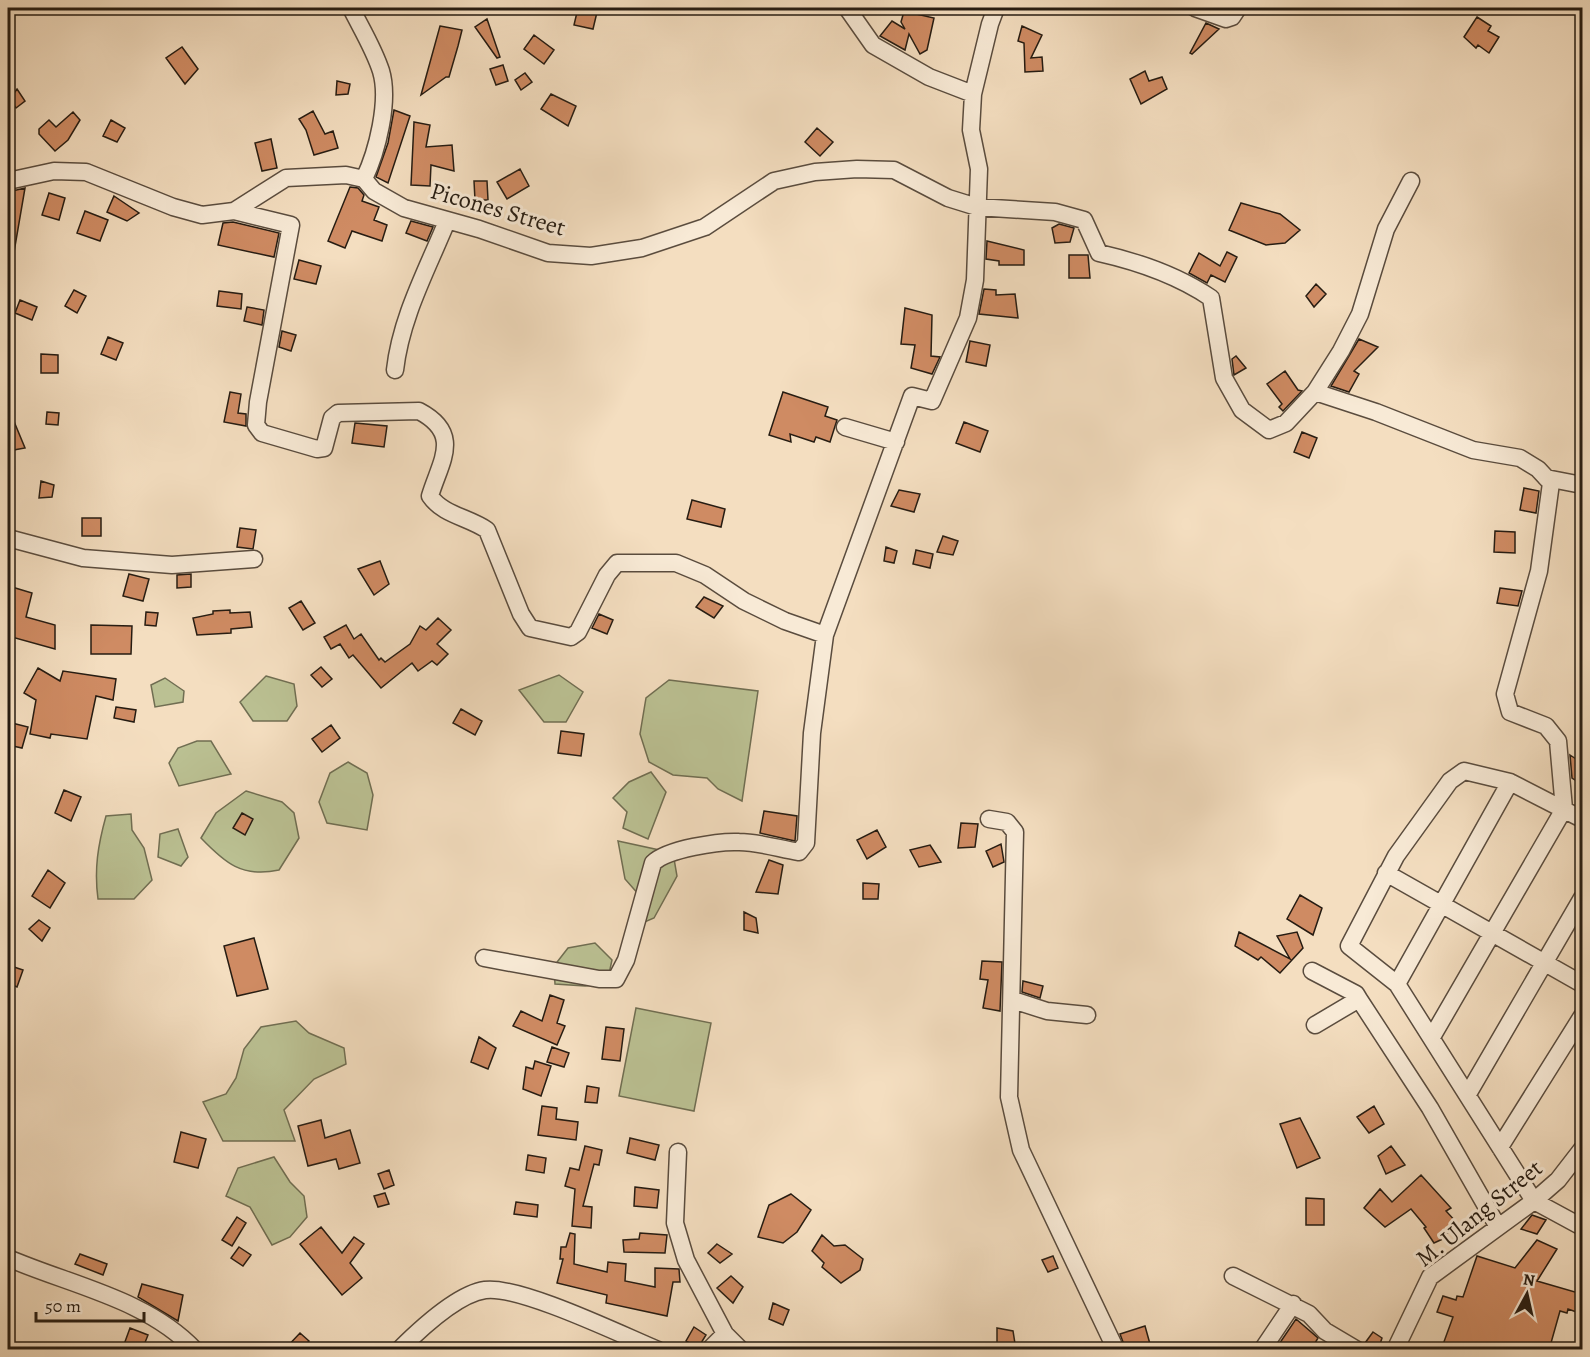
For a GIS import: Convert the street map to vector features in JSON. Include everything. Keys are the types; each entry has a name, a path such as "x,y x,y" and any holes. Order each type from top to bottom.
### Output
{"street":[{"path":"8,182 54,171 86,172 172,207 202,215 234,210 286,178 330,174 364,179 373,159 383,107 381,72 351,8"},
{"path":"848,8 873,45 929,77 973,94"},
{"path":"484,958 584,976 616,978 626,960 653,863 658,858 687,849 739,842 800,852 806,843 812,733 825,635 912,396 932,401 968,318 975,280 979,169 971,130 973,94 996,8"},
{"path":"1195,8 1226,19 1232,17 1238,8"},
{"name":"Picones Street","path":"364,179 374,190 404,208 548,253 591,256 642,248 705,227 774,181 815,172 894,170 948,198 977,207 1054,212 1084,220 1099,253 1159,270 1194,286 1211,298 1224,378 1242,410 1269,430 1286,423 1315,392"},
{"path":"1411,181 1386,230 1360,314 1315,392 1376,412 1473,450 1520,458 1551,483 1539,571 1505,694 1510,712 1546,726 1558,741 1564,809 1494,934 1432,1037"},
{"path":"234,210 291,225 258,402 256,425 262,432 317,449 324,448 332,418 338,413 419,411 430,416 446,440 447,449 430,496 438,507 475,521 487,530 521,614 530,628 571,637 578,632 607,575 617,563 676,562 705,575 744,601 785,621 825,635"},
{"path":"395,370 398,344 406,318 447,221"},
{"path":"845,427 896,442"},
{"path":"1546,478 1582,485"},
{"path":"8,538 83,558 172,565 254,560"},
{"path":"1582,819 1510,782 1464,771 1450,781 1386,873 1349,946 1397,984 1534,1201 1582,1227"},
{"path":"1397,984 1510,782"},
{"path":"989,819 1007,822 1015,832 1013,1000 1009,1097 1021,1150 1116,1350"},
{"path":"1386,873 1582,984"},
{"path":"1468,1094 1582,898"},
{"path":"1312,971 1356,993 1425,1100 1498,1227"},
{"path":"1315,1025 1359,999"},
{"path":"1013,1000 1047,1011 1086,1016"},
{"path":"1500,1147 1582,1016"},
{"name":"M. Ulang Street","path":"1395,1350 1430,1277 1534,1201 1558,1180 1582,1149"},
{"path":"678,1152 675,1222 686,1260 725,1334 741,1350"},
{"path":"8,1258 126,1304 158,1320 195,1350"},
{"path":"1233,1276 1293,1304 1309,1314 1325,1330 1357,1350"},
{"path":"399,1350 464,1297 486,1290 519,1293 658,1350"},
{"path":"1262,1350 1293,1304"},
{"path":"709,1350 725,1334"}],"green space":[{"path":"559,675 583,692 566,722 544,722 519,690"},
{"path":"266,676 294,684 297,706 287,721 253,721 240,702"},
{"path":"165,678 184,691 183,702 155,707 151,685"},
{"path":"669,680 758,691 742,801 718,789 707,778 673,775 649,762 640,734 646,698"},
{"path":"197,741 211,741 231,774 179,786 169,763 178,748"},
{"path":"348,762 367,773 373,795 367,830 327,823 319,802 330,773"},
{"path":"651,772 666,792 648,839 623,828 627,812 613,798 629,782"},
{"path":"246,791 282,802 294,813 299,838 279,870 255,872 244,870 226,861 201,838 216,813"},
{"path":"131,814 132,830 144,848 152,880 134,899 98,899 96,877 106,816"},
{"path":"178,829 188,857 181,866 158,857 160,834"},
{"path":"618,841 673,853 677,876 654,918 633,927 640,896 625,879"},
{"path":"595,943 612,960 607,983 585,986 555,984 554,966 568,948"},
{"path":"636,1008 711,1023 694,1111 619,1096"},
{"path":"296,1021 309,1033 344,1048 346,1064 314,1079 284,1110 295,1141 223,1141 203,1102 226,1094 236,1078 244,1049 261,1027"},
{"path":"274,1157 290,1182 304,1196 307,1217 290,1237 272,1245 250,1207 226,1196 238,1168"}],"building":[{"path":"578,8 598,8 593,29 574,25"},
{"path":"905,8 918,8 916,14 934,18 927,50 920,54 909,34 905,50 880,36 892,21 905,29 901,22"},
{"path":"1477,17 1491,26 1488,31 1499,37 1489,53 1478,45 1476,48 1464,37"},
{"path":"487,19 500,57 497,58 475,27"},
{"path":"1206,23 1219,29 1192,54 1190,53"},
{"path":"440,26 462,30 458,46 449,77 421,95"},
{"path":"1022,26 1042,35 1031,58 1042,57 1043,71 1025,72 1024,43 1018,41"},
{"path":"534,35 554,50 544,64 524,49"},
{"path":"182,47 198,69 185,84 166,58"},
{"path":"503,65 508,81 496,85 490,69"},
{"path":"1145,71 1149,81 1162,77 1167,89 1141,104 1130,79"},
{"path":"525,73 532,82 521,90 515,80"},
{"path":"337,81 350,84 348,94 336,95"},
{"path":"17,89 25,101 16,108 10,99"},
{"path":"551,94 576,106 568,126 541,109"},
{"path":"394,110 410,116 388,183 376,177 388,143"},
{"path":"313,111 325,134 333,131 338,148 314,155 306,130 299,119"},
{"path":"73,112 80,120 68,140 55,151 39,134 39,129 49,120 56,127"},
{"path":"111,120 125,128 117,142 103,136"},
{"path":"414,122 430,125 426,147 452,145 454,171 431,165 430,186 411,185"},
{"path":"817,128 833,142 820,156 805,142"},
{"path":"271,139 277,168 262,171 255,143"},
{"path":"520,169 529,186 507,199 497,182"},
{"path":"474,181 487,181 488,200 475,200"},
{"path":"350,187 358,188 364,195 362,201 379,207 374,220 387,225 382,241 352,231 345,248 328,241"},
{"path":"25,188 13,258 8,258 8,216 12,191"},
{"path":"49,193 65,198 59,220 42,215"},
{"path":"114,196 139,213 127,221 107,212"},
{"path":"1241,203 1280,214 1300,230 1285,243 1266,245 1229,230"},
{"path":"85,211 108,220 100,241 77,233"},
{"path":"411,221 433,227 427,241 406,233"},
{"path":"233,222 279,233 274,257 218,245 223,223"},
{"path":"1059,224 1074,228 1070,242 1055,243 1052,228"},
{"path":"987,241 1024,250 1024,265 999,265 999,261 986,259"},
{"path":"1227,252 1237,257 1225,282 1211,275 1207,283 1189,273 1199,253 1220,266"},
{"path":"1069,255 1088,255 1090,278 1069,278"},
{"path":"299,260 321,266 316,284 294,279"},
{"path":"1316,284 1326,294 1314,307 1306,296"},
{"path":"984,289 996,290 996,295 1015,294 1018,318 979,314"},
{"path":"74,290 86,296 77,313 65,306"},
{"path":"219,291 242,294 241,309 217,306"},
{"path":"20,300 37,307 32,320 15,313"},
{"path":"247,307 264,310 262,325 244,321"},
{"path":"905,308 932,315 931,356 940,357 932,374 911,368 915,345 901,344"},
{"path":"282,331 296,335 291,351 279,347"},
{"path":"108,337 123,343 116,360 101,354"},
{"path":"1359,339 1378,347 1354,371 1359,374 1349,392 1331,386"},
{"path":"970,341 990,345 986,366 966,362"},
{"path":"41,354 58,355 58,373 41,373"},
{"path":"1236,356 1246,368 1234,375 1232,359"},
{"path":"1285,371 1298,390 1302,391 1283,411 1279,407 1282,404 1267,384"},
{"path":"230,392 241,394 238,413 246,414 246,426 224,422"},
{"path":"783,392 828,407 825,416 837,420 830,442 816,437 814,442 790,434 791,442 769,435"},
{"path":"8,407 25,448 8,451"},
{"path":"47,412 59,413 58,425 46,424"},
{"path":"964,422 988,431 980,452 956,443"},
{"path":"355,423 387,426 384,447 352,443"},
{"path":"1302,432 1317,438 1309,458 1294,452"},
{"path":"41,481 54,485 52,497 39,498"},
{"path":"1524,488 1539,491 1536,513 1520,510"},
{"path":"899,490 920,494 914,512 891,506"},
{"path":"692,500 725,509 721,527 687,519"},
{"path":"82,518 101,518 101,536 82,536"},
{"path":"240,528 256,530 253,549 237,547"},
{"path":"1495,531 1515,532 1515,553 1494,552"},
{"path":"943,536 958,541 953,555 937,552"},
{"path":"886,547 897,551 894,563 884,561"},
{"path":"916,550 933,554 930,568 913,564"},
{"path":"380,561 389,584 374,595 358,569"},
{"path":"129,574 149,579 143,601 123,596"},
{"path":"191,574 191,587 177,588 177,575"},
{"path":"12,587 32,593 26,617 55,625 55,649 8,636 8,604"},
{"path":"1500,588 1522,591 1518,606 1497,603"},
{"path":"704,597 723,606 714,618 696,607"},
{"path":"301,601 315,623 303,630 289,608"},
{"path":"230,610 230,613 250,612 252,627 231,629 231,633 197,635 193,618 213,614 213,611"},
{"path":"146,612 158,613 156,626 145,625"},
{"path":"599,614 613,620 607,634 592,628"},
{"path":"438,618 451,630 437,644 448,654 437,665 432,661 418,671 412,663 381,688 353,655 349,658 340,644 331,649 324,637 346,625 354,639 361,634 379,660 381,658 385,662 410,644 420,626 426,630"},
{"path":"91,625 132,626 131,654 91,654"},
{"path":"321,667 332,679 322,687 311,675"},
{"path":"38,668 60,681 63,671 116,679 113,700 96,696 87,739 51,734 50,738 30,734 36,700 24,693"},
{"path":"116,707 136,710 134,722 114,718"},
{"path":"461,709 482,721 475,735 453,723"},
{"path":"8,722 28,727 22,748 8,745"},
{"path":"331,725 340,738 322,752 312,739"},
{"path":"561,731 584,734 581,756 558,753"},
{"path":"1570,755 1582,763 1582,769 1575,780 1572,778"},
{"path":"64,790 81,797 71,821 55,813"},
{"path":"764,811 797,816 795,841 760,833"},
{"path":"242,813 253,819 245,835 233,828"},
{"path":"961,823 978,824 975,847 958,848"},
{"path":"877,830 886,847 867,859 857,840"},
{"path":"1001,844 1004,862 993,867 986,851"},
{"path":"930,845 941,862 919,867 910,850"},
{"path":"769,860 783,865 778,894 756,892"},
{"path":"48,870 65,883 50,908 32,896"},
{"path":"863,883 879,884 878,899 863,899"},
{"path":"1300,895 1322,908 1313,935 1287,919"},
{"path":"744,912 756,918 758,933 744,930"},
{"path":"39,920 50,928 42,941 29,929"},
{"path":"1239,932 1290,959 1277,936 1297,932 1303,948 1280,973 1261,957 1258,960 1235,946"},
{"path":"254,938 268,989 237,996 224,946"},
{"path":"982,961 1002,962 1000,1011 983,1008 988,980 980,979"},
{"path":"8,965 23,970 17,987 8,983"},
{"path":"1023,981 1043,986 1040,998 1022,992"},
{"path":"550,995 564,1000 557,1023 565,1026 557,1045 513,1026 521,1011 542,1021"},
{"path":"606,1027 624,1029 620,1061 602,1059"},
{"path":"479,1037 496,1048 488,1069 471,1062"},
{"path":"552,1047 569,1053 564,1067 547,1062"},
{"path":"535,1061 551,1066 541,1096 523,1089 526,1067 533,1069"},
{"path":"587,1086 599,1088 597,1103 585,1102"},
{"path":"542,1106 557,1108 556,1119 578,1122 576,1140 538,1135"},
{"path":"1374,1106 1384,1124 1369,1133 1357,1117"},
{"path":"1300,1118 1320,1158 1297,1168 1280,1124"},
{"path":"321,1120 325,1138 350,1130 360,1163 339,1169 336,1159 308,1166 298,1126"},
{"path":"181,1132 206,1139 198,1168 174,1162"},
{"path":"630,1138 659,1145 655,1160 627,1153"},
{"path":"585,1146 602,1150 599,1165 594,1164 583,1206 592,1207 591,1228 572,1226 575,1189 565,1186 570,1168 579,1170"},
{"path":"1391,1146 1405,1165 1386,1174 1378,1156"},
{"path":"528,1155 546,1158 544,1173 526,1170"},
{"path":"389,1170 394,1185 384,1189 378,1174"},
{"path":"1421,1175 1451,1208 1446,1211 1459,1225 1443,1236 1445,1238 1434,1243 1424,1228 1426,1227 1411,1209 1385,1227 1364,1208 1380,1189 1392,1202"},
{"path":"635,1187 659,1190 657,1208 634,1206"},
{"path":"385,1193 389,1204 378,1207 374,1196"},
{"path":"791,1194 811,1210 797,1232 783,1243 758,1237 769,1205"},
{"path":"1306,1198 1324,1199 1324,1225 1306,1225"},
{"path":"516,1202 538,1205 537,1217 514,1214"},
{"path":"1532,1215 1546,1220 1537,1234 1521,1229"},
{"path":"237,1217 246,1223 232,1246 222,1240"},
{"path":"321,1227 342,1253 354,1237 364,1244 350,1263 362,1278 342,1295 300,1244"},
{"path":"570,1233 575,1234 574,1264 607,1272 608,1262 626,1264 625,1281 655,1287 655,1268 679,1269 680,1282 673,1282 667,1316 606,1303 607,1295 557,1283 563,1259 560,1259 561,1247 566,1247"},
{"path":"640,1233 667,1235 665,1253 624,1252 623,1240 639,1239"},
{"path":"822,1235 834,1246 845,1245 863,1259 860,1270 841,1283 822,1267 824,1263 812,1251"},
{"path":"1537,1240 1557,1249 1537,1281 1582,1294 1582,1314 1568,1309 1567,1313 1560,1311 1549,1350 1441,1350 1453,1317 1437,1312 1443,1296 1456,1300 1457,1296 1463,1297 1477,1256 1515,1268"},
{"path":"717,1244 732,1254 720,1263 708,1253"},
{"path":"239,1247 251,1255 243,1266 231,1258"},
{"path":"80,1254 107,1264 103,1275 75,1264"},
{"path":"1053,1256 1058,1268 1048,1272 1042,1260"},
{"path":"731,1276 743,1287 733,1303 717,1288"},
{"path":"142,1284 183,1295 178,1321 138,1297"},
{"path":"773,1303 789,1310 783,1325 769,1319"},
{"path":"1296,1319 1318,1338 1311,1350 1297,1350 1289,1344 1286,1350 1275,1350"},
{"path":"1145,1326 1150,1344 1126,1350 1120,1334"},
{"path":"694,1327 706,1335 698,1348 686,1341"},
{"path":"130,1328 148,1335 142,1350 122,1350"},
{"path":"997,1328 1013,1331 1016,1350 997,1350"},
{"path":"1373,1332 1382,1338 1378,1350 1367,1350 1365,1343"},
{"path":"300,1333 309,1341 301,1350 284,1350"}]}
